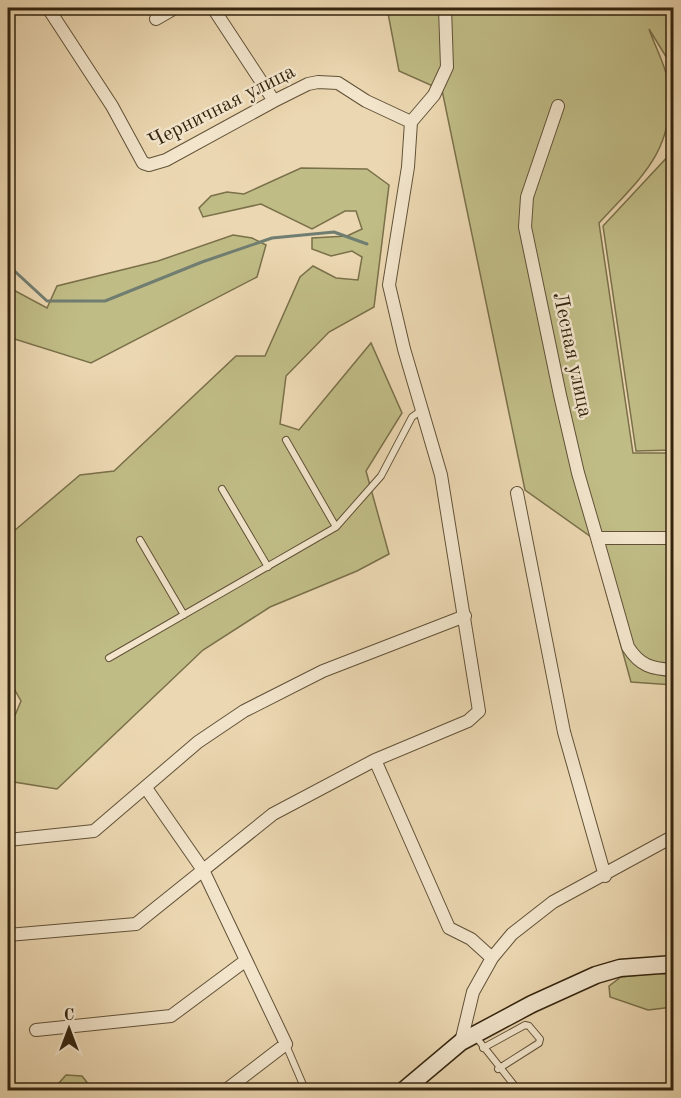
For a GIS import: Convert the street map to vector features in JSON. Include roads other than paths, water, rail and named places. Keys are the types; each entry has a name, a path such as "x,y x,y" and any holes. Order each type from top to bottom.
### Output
{"main road":[{"path":"404,1090 473,1041 596,975 620,968 674,964"}],"street":[{"name":"Черничная улица","path":"48,8 112,106 138,158 148,165 166,160 308,84 338,83 366,101 411,122"},
{"path":"156,19 175,8"},
{"path":"213,8 274,101"},
{"path":"8,935 136,924 273,814 375,760 468,721 479,711 441,475 404,349 389,285 408,167 411,122 434,95 447,67 445,8"},
{"name":"Лесная улица","path":"558,106 527,197 525,226 562,406 628,647 636,660 652,669 674,670"},
{"path":"517,493 564,732 605,876"},
{"path":"597,538 674,538"},
{"path":"8,840 94,831 198,742 244,711 323,671 465,616"},
{"path":"375,760 449,928 471,939 492,958"},
{"path":"146,788 203,870 244,961 286,1044 226,1090"},
{"path":"473,1041 473,992 492,958 512,934 553,902 605,876 674,836"},
{"path":"36,1030 171,1016 244,961"}],"lane":[{"path":"109,658 336,527 381,476 412,417 422,410"},
{"path":"286,440 336,527"},
{"path":"222,489 267,567"},
{"path":"140,540 184,615"},
{"path":"498,1069 539,1043 540,1039 529,1026 525,1025 473,1041 498,1069 518,1090"},
{"path":"286,1044 304,1087"}],"waterway":[{"path":"8,265 47,301 105,301 202,262 272,238 334,232 367,244"}]}
